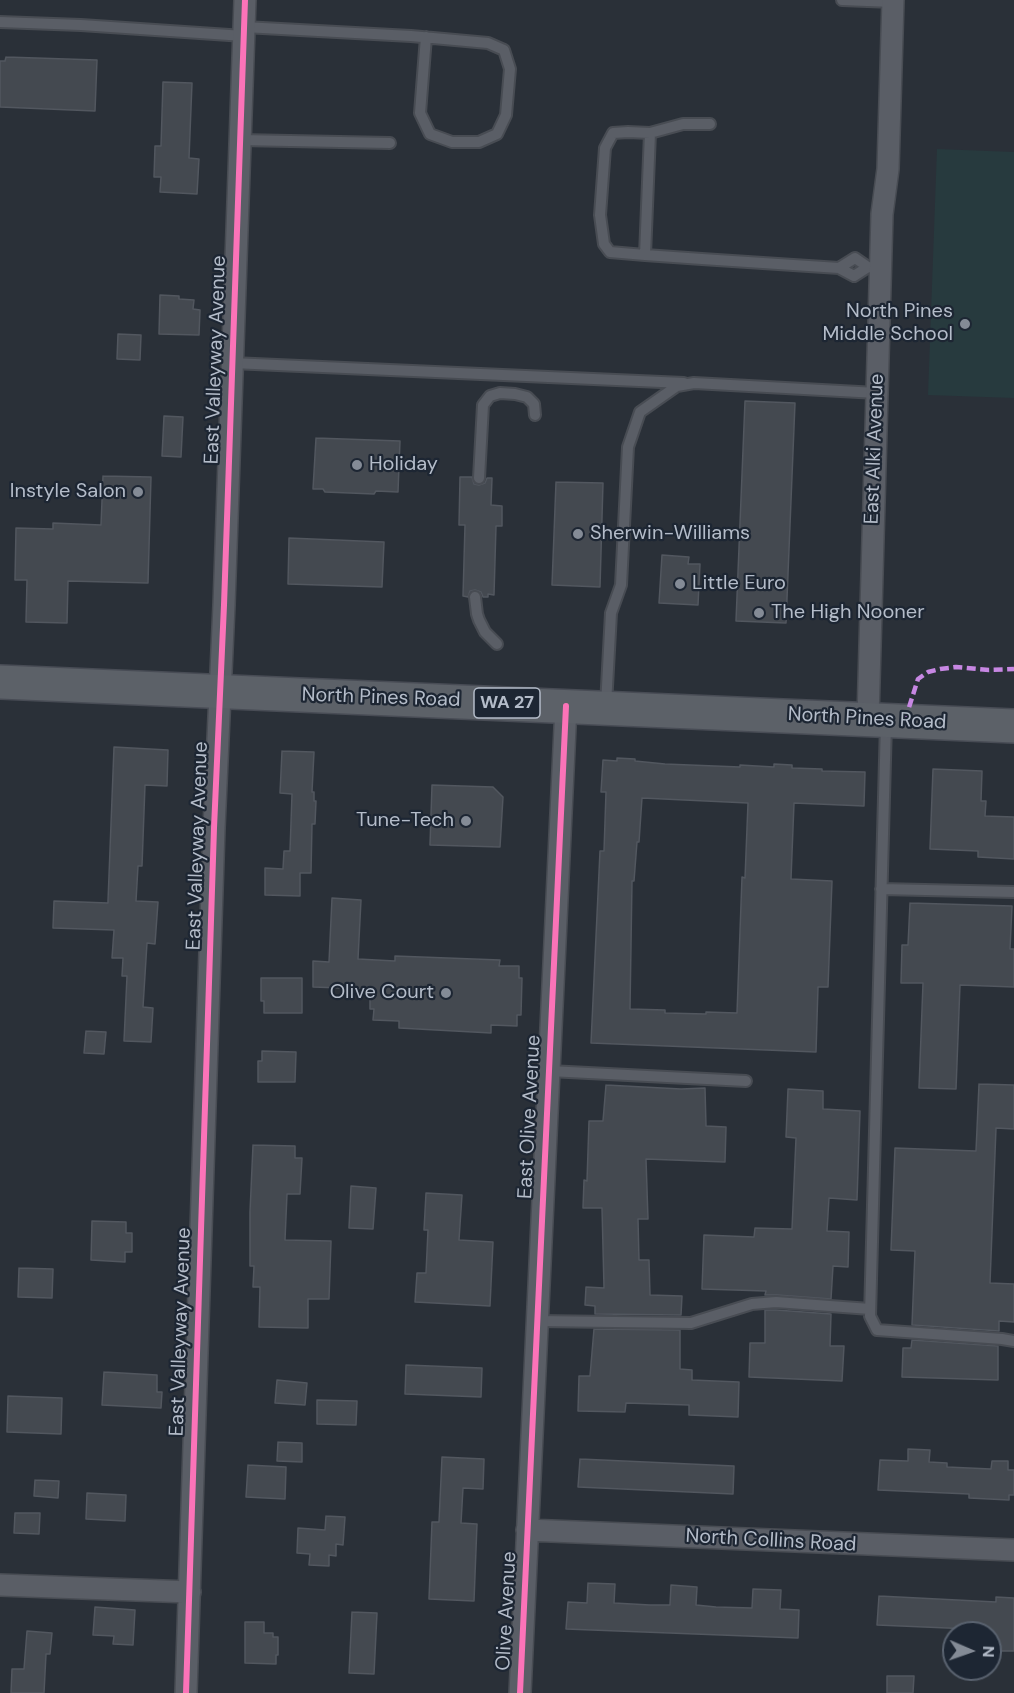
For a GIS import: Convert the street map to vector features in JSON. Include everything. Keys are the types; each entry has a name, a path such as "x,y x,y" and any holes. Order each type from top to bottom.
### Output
{"main road":[{"name":"North Pines Road","path":"0,682 1014,726"}],"street":[{"name":"East Valleyway Avenue","path":"186,1693 214,828 245,0"},
{"name":"East Alki Avenue","path":"877,719 877,393 874,268 888,169 893,1"},
{"name":"East Olive Avenue","path":"527,1530 566,706"},
{"name":"North Collins Road","path":"527,1530 1014,1550"},
{"name":"Olive Avenue","path":"520,1693 527,1530"},
{"path":"0,1585 190,1592"}],"lane":[{"path":"842,0 893,1"},
{"path":"0,22 426,37 488,44 504,50 510,69 506,115 497,134 479,142 452,142 430,134 420,113 426,37"},
{"path":"710,124 683,124 650,133 613,133 605,148 600,215 604,244 610,252 839,268 855,258 874,268"},
{"path":"645,255 650,133"},
{"path":"240,140 390,143"},
{"path":"232,363 877,393"},
{"path":"606,708 611,613 621,585 628,447 640,412 677,386 694,383"},
{"path":"479,478 483,405 490,396 500,393 527,397 534,404 535,415"},
{"path":"475,597 479,620 485,632 497,644"},
{"path":"877,719 881,889 870,1316 878,1330 1014,1341"},
{"path":"881,889 1014,892"},
{"path":"549,1071 746,1081"},
{"path":"537,1321 690,1323 752,1304 776,1302 870,1309"}],"green space":[{"path":"937,149 1014,152 1014,398 928,395"}],"building":[{"path":"6,57 97,60 95,111 0,107 0,61 5,61"},
{"path":"163,82 192,83 189,158 199,159 197,194 160,192 161,177 154,177 155,146 161,146"},
{"path":"160,295 194,300 193,309 200,310 199,335 159,334"},
{"path":"118,334 141,335 140,360 117,359"},
{"path":"745,401 795,403 786,623 736,621"},
{"path":"164,416 183,417 181,457 162,456"},
{"name":"Holiday","path":"316,438 400,441 398,492 376,491 374,494 325,492 323,489 313,489"},
{"path":"103,476 151,477 148,583 68,581 67,623 26,622 27,580 15,580 16,528 53,529 53,523 101,525"},
{"path":"460,477 472,477 474,484 479,485 485,483 487,478 492,478 491,505 502,506 502,526 496,526 494,595 488,594 488,597 483,597 481,592 475,590 470,591 468,597 463,596 465,525 459,525"},
{"name":"Sherwin-Williams","path":"556,482 603,483 600,587 552,585"},
{"path":"289,538 384,542 382,587 288,584"},
{"name":"Little Euro","path":"662,555 689,557 688,564 700,564 698,605 659,603"},
{"path":"114,747 168,750 167,786 145,785 142,866 138,866 136,901 158,902 155,944 147,943 143,1007 153,1008 151,1042 124,1041 127,976 122,976 123,958 112,958 114,930 53,928 54,901 108,903"},
{"path":"282,751 314,752 312,792 314,792 314,801 316,801 315,824 312,824 311,873 300,873 300,896 265,895 265,868 283,869 284,851 290,851 292,794 280,793"},
{"path":"617,758 665,764 740,767 740,765 774,767 774,764 792,765 792,768 822,769 822,771 865,772 864,806 794,803 791,879 832,881 828,987 818,987 816,1052 591,1043 600,851 604,851 606,792 601,792 603,760 617,761","holes":["642,798 748,803 745,878 742,877 737,1013 665,1013 665,1010 630,1009 632,881 634,881 637,842 639,842"]},
{"path":"933,769 982,771 981,801 986,801 985,816 1014,817 1014,859 978,857 978,851 930,849"},
{"name":"Tune-Tech","path":"432,785 493,787 503,797 500,847 430,845"},
{"name":"Olive Court","path":"332,898 361,900 358,959 395,961 395,956 500,960 499,966 519,966 519,978 522,978 521,1015 517,1015 517,1026 491,1025 491,1033 399,1028 399,1021 373,1020 374,1009 370,1009 370,989 313,987 313,961 329,962"},
{"path":"910,903 1012,906 1010,949 1014,949 1014,987 960,985 956,1089 919,1088 923,983 901,983 902,945 908,945"},
{"path":"261,978 302,978 302,1013 264,1013 264,1001 261,1001"},
{"path":"86,1031 106,1032 104,1054 84,1053"},
{"path":"262,1051 296,1052 295,1082 258,1082 258,1061 262,1061"},
{"path":"979,1084 1014,1085 1014,1129 996,1128 990,1283 1014,1284 1014,1322 999,1321 999,1331 912,1325 915,1251 891,1250 895,1148 976,1151"},
{"path":"606,1085 705,1088 706,1126 726,1127 725,1162 646,1159 648,1219 638,1219 639,1260 649,1260 650,1295 682,1296 681,1315 595,1314 595,1306 585,1305 586,1287 604,1288 602,1208 583,1208 584,1180 587,1181 589,1121 603,1121"},
{"path":"788,1089 823,1091 823,1109 860,1111 857,1200 829,1198 827,1231 849,1232 848,1267 833,1266 831,1299 765,1295 766,1291 702,1289 704,1235 754,1237 755,1228 792,1229 796,1138 786,1137"},
{"path":"253,1145 295,1146 295,1158 302,1158 300,1194 287,1194 285,1240 331,1241 329,1299 308,1299 308,1328 259,1327 260,1287 253,1287 254,1266 250,1266"},
{"path":"351,1186 376,1188 373,1229 349,1228"},
{"path":"426,1193 462,1195 459,1240 493,1242 490,1306 415,1302 417,1273 426,1273 428,1230 424,1230"},
{"path":"92,1221 126,1222 126,1233 132,1233 132,1252 125,1252 125,1262 91,1260"},
{"path":"19,1268 53,1269 52,1298 18,1297"},
{"path":"765,1310 831,1314 830,1346 844,1346 842,1381 749,1377 750,1343 765,1343"},
{"path":"594,1329 680,1330 680,1369 692,1370 692,1380 739,1382 738,1417 689,1415 689,1405 626,1403 625,1412 578,1411 579,1376 590,1376"},
{"path":"912,1340 998,1346 998,1380 902,1377 903,1348 911,1348"},
{"path":"406,1365 482,1368 481,1397 405,1394"},
{"path":"104,1372 157,1375 157,1392 162,1392 161,1408 102,1405"},
{"path":"277,1380 307,1383 305,1405 275,1403"},
{"path":"8,1396 62,1398 61,1434 7,1432"},
{"path":"317,1400 357,1401 356,1425 317,1424"},
{"path":"278,1442 302,1443 302,1462 277,1461"},
{"path":"908,1449 930,1450 929,1462 947,1463 947,1467 991,1469 992,1461 1008,1461 1008,1470 1014,1470 1014,1495 1009,1495 1009,1500 969,1498 969,1494 878,1490 880,1460 908,1461"},
{"path":"442,1457 484,1459 483,1489 463,1488 461,1523 477,1524 474,1601 429,1599 432,1522 439,1522"},
{"path":"580,1459 734,1466 733,1494 578,1487"},
{"path":"248,1465 286,1467 285,1499 246,1497"},
{"path":"35,1480 59,1481 58,1498 34,1496"},
{"path":"87,1493 126,1495 125,1521 86,1519"},
{"path":"15,1513 40,1513 39,1534 14,1533"},
{"path":"326,1516 345,1517 343,1545 336,1544 336,1556 329,1555 329,1566 309,1565 310,1554 297,1553 298,1528 325,1530"},
{"path":"588,1583 615,1584 614,1603 650,1605 670,1605 671,1585 697,1587 696,1605 716,1607 752,1608 753,1589 781,1590 780,1609 799,1610 798,1638 566,1629 568,1602 587,1603"},
{"path":"879,1596 996,1602 996,1597 1014,1598 1014,1651 1002,1651 1002,1621 942,1621 942,1628 877,1625"},
{"path":"95,1607 135,1610 133,1645 113,1644 114,1636 93,1635"},
{"path":"352,1612 377,1613 374,1674 349,1673"},
{"path":"245,1622 264,1622 264,1633 273,1633 273,1637 278,1637 276,1664 245,1663"},
{"path":"27,1631 52,1633 50,1654 46,1654 44,1693 11,1693 12,1669 24,1669"},
{"path":"887,1676 914,1676 913,1693 887,1693"}],"marked path":[{"path":"905,720 918,679 928,672 956,667 989,670 1014,669"}],"cycle path":[{"path":"186,1693 214,828 245,0"},
{"path":"520,1693 566,706"}],"place":[{"name":"North Pines Middle School","path":"965,324"},
{"name":"Holiday","path":"357,465"},
{"name":"Instyle Salon","path":"138,492"},
{"name":"Sherwin-Williams","path":"578,534"},
{"name":"Little Euro","path":"680,584"},
{"name":"The High Nooner","path":"759,613"},
{"name":"Tune-Tech","path":"466,821"},
{"name":"Olive Court","path":"446,993"}]}
